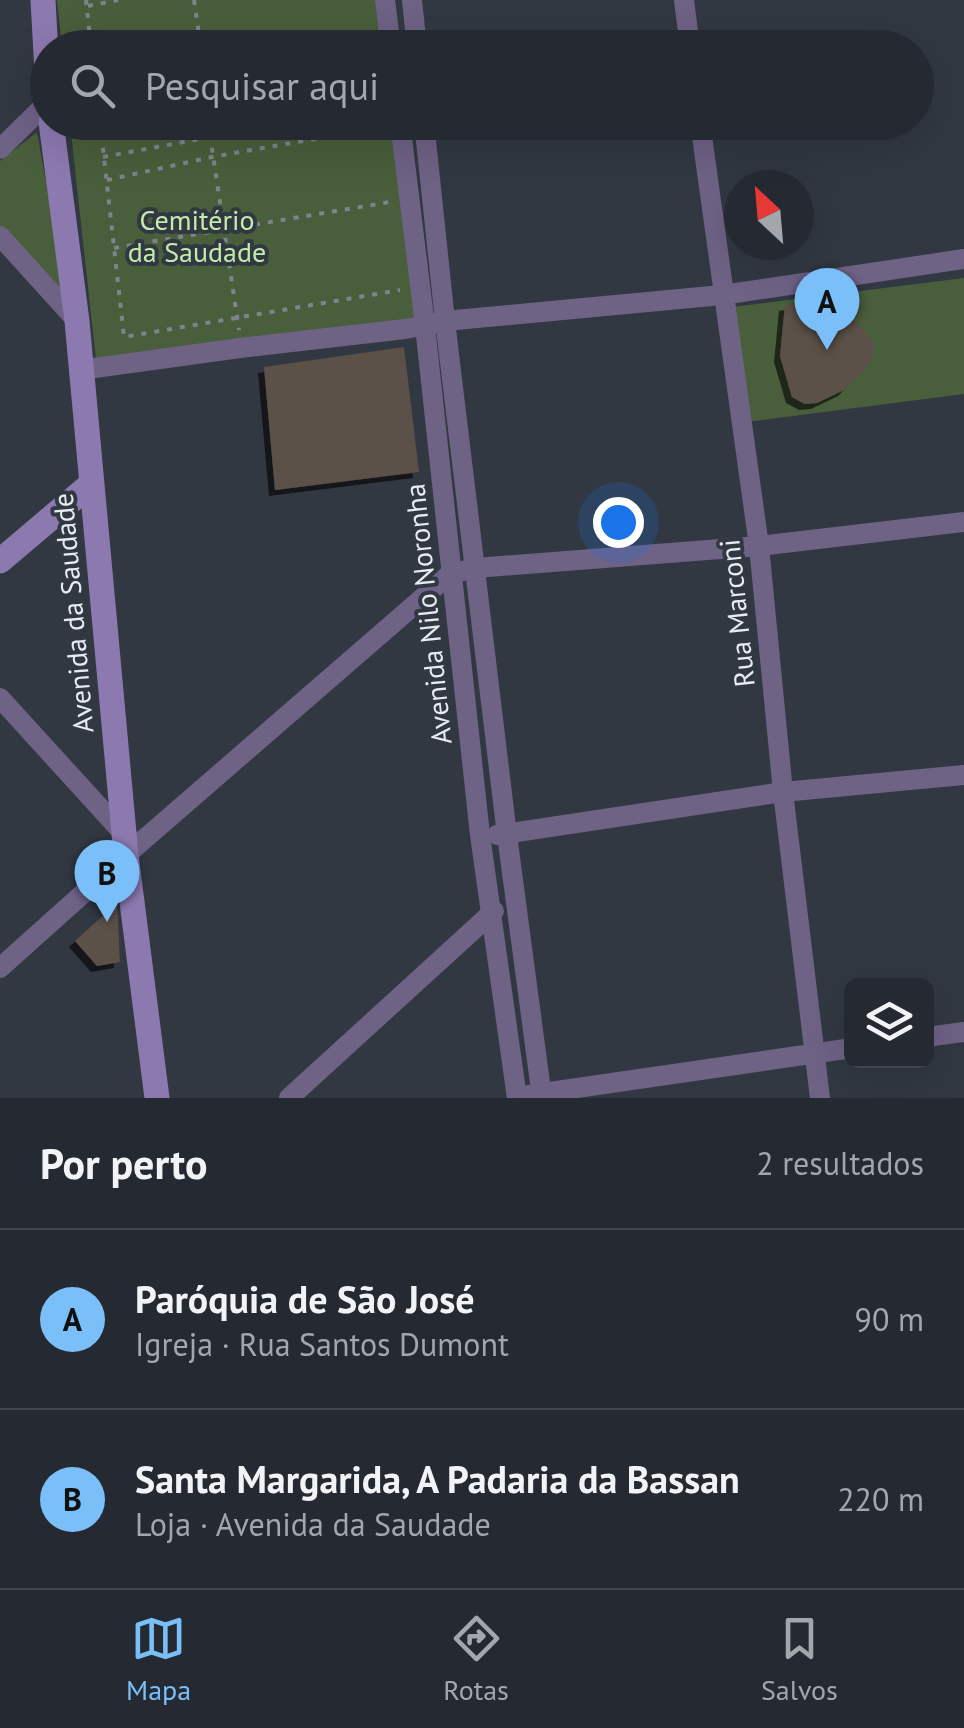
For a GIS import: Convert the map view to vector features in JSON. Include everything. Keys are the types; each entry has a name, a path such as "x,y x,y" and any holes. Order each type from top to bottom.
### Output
{"main road":[{"path":"42,0 44,30"},
{"name":"Avenida da Saudade","path":"53,140 77,321 124,844 157,1098"},
{"path":"0,561 90,484"}],"street":[{"path":"385,0 386,30"},
{"path":"412,0 414,30"},
{"path":"684,0 688,30"},
{"path":"0,149 30,120"},
{"name":"Avenida Nilo Noronha","path":"399,140 435,324 475,568 541,1095"},
{"name":"Avenida Nilo Noronha","path":"425,140 450,574 490,914 518,1098"},
{"name":"Rua Marconi","path":"702,140 759,546 783,792 820,1098"},
{"path":"0,236 77,321"},
{"path":"80,370 435,324 722,294 964,259"},
{"path":"0,968 124,844 450,574 475,568 759,546 964,522"},
{"path":"0,698 124,844"},
{"path":"480,835 783,792 964,775"},
{"path":"289,1098 490,914 515,896"},
{"path":"934,1036 964,1032"},
{"path":"518,1098 844,1049"}],"path":[{"path":"90,30 86,3 118,0"},
{"path":"194,0 198,30"},
{"path":"102,140 124,337 412,288"},
{"path":"104,158 198,140"},
{"path":"209,140 240,348"},
{"path":"106,180 307,140"},
{"path":"114,248 401,200"}],"green space":[{"path":"57,0 383,0 387,30 60,30"},
{"path":"30,137 38,140 69,308 0,234 0,161"},
{"name":"Cemitério da Saudade","path":"72,140 401,140 423,324 96,360"},
{"path":"964,278 964,394 746,422 733,307"}],"building":[{"path":"804,302 840,311 857,322 874,344 873,357 866,368 844,390 817,403 805,404 792,397 780,356 785,305"},
{"path":"404,347 419,472 275,490 264,367"},
{"path":"117,903 120,962 97,966 75,941"}],"place":[{"name":"Paróquia de São José","path":"827,350"},
{"name":"Santa Margarida, A Padaria da Bassan","path":"107,922"}]}
